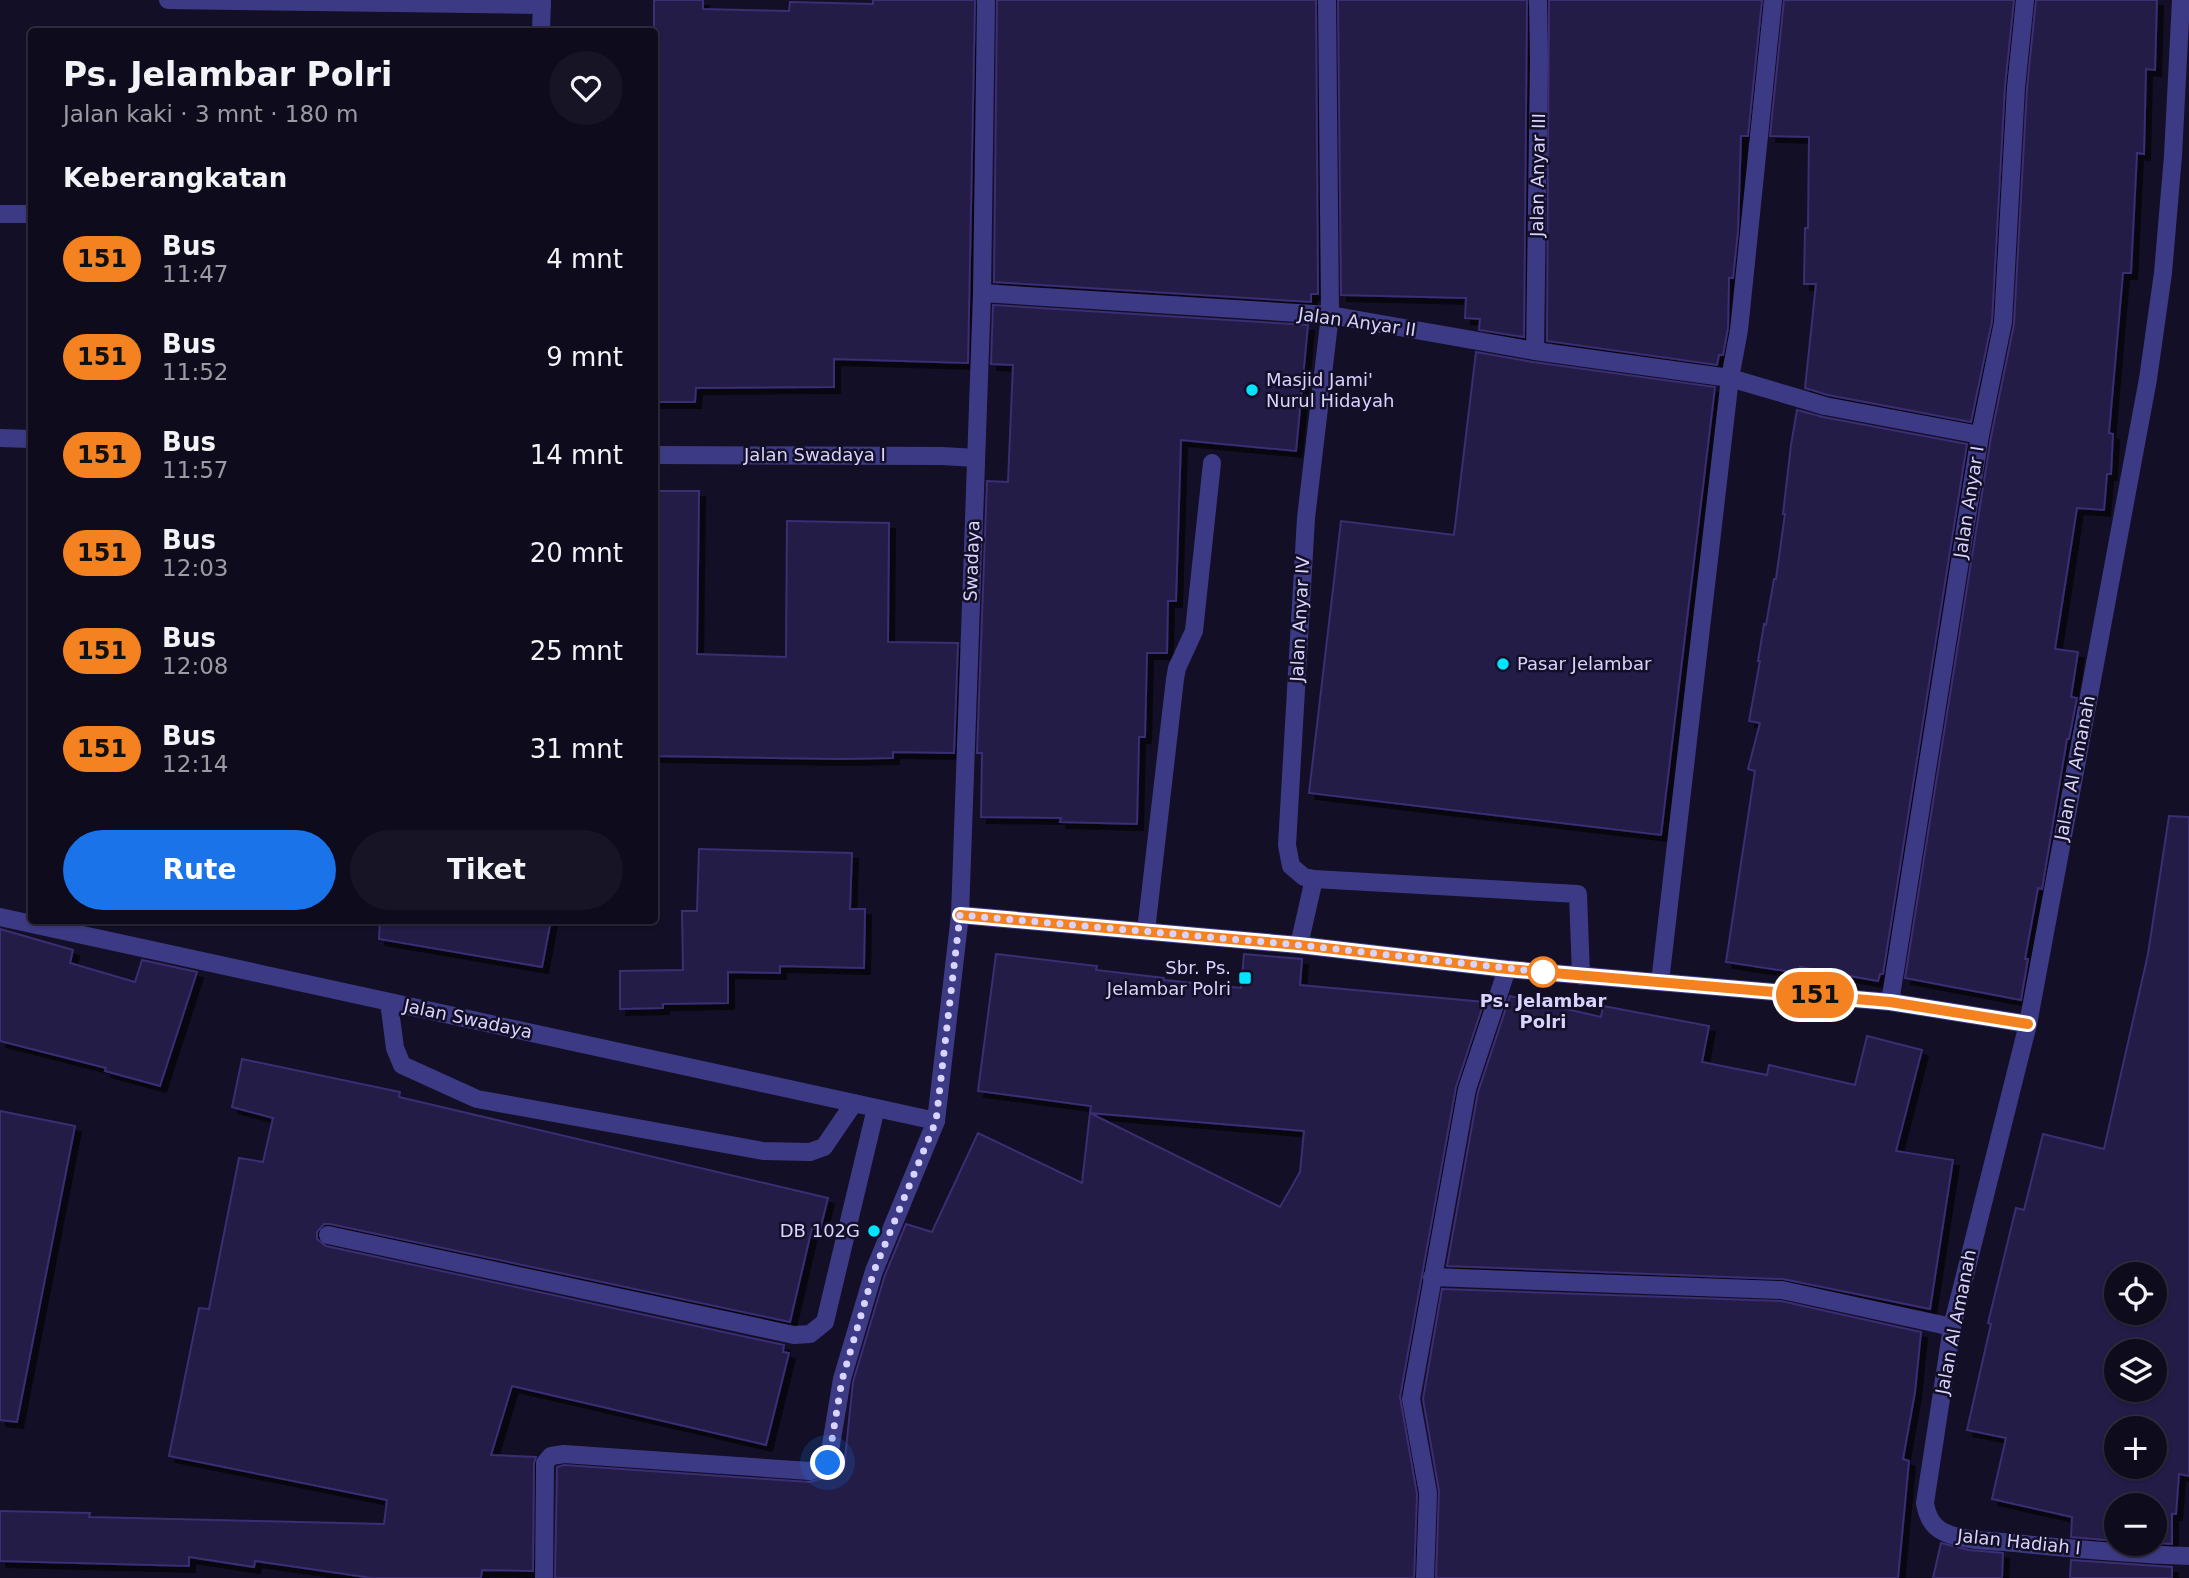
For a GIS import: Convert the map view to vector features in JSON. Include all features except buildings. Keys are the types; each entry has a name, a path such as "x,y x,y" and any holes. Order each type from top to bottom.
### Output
{"street":[{"path":"168,0 542,2 541,28"},
{"name":"Swadaya","path":"544,1578 545,1463 551,1456 564,1454 810,1471 828,1463 842,1380 874,1271 936,1121 960,915 982,293 986,0"},
{"name":"Jalan Anyar IV","path":"1314,879 1304,877 1291,866 1287,845 1306,518 1330,315 1327,0"},
{"name":"Jalan Anyar III","path":"1535,351 1538,0"},
{"path":"1660,982 1730,378 1739,330 1773,0"},
{"name":"Jalan Anyar I","path":"1890,1002 1980,435 2003,322 2025,0"},
{"name":"Jalan Al Amanah","path":"1935,1527 1925,1503 1952,1327 2028,1024 2152,352 2163,273 2173,156 2181,0"},
{"path":"0,214 28,214"},
{"name":"Jalan Anyar II","path":"982,293 1330,315 1535,351 1730,378 1825,407 1980,435"},
{"path":"0,438 28,439"},
{"name":"Jalan Swadaya I","path":"658,455 976,458"},
{"path":"1146,931 1175,679 1177,668 1194,631 1212,463"},
{"path":"1299,945 1314,879 1578,894 1581,976"},
{"path":"960,915 1299,945 1581,976 1890,1002 2028,1024"},
{"name":"Jalan Swadaya","path":"0,917 28,923"},
{"name":"Jalan Swadaya","path":"32,924 936,1121"},
{"path":"1425,1578 1428,1493 1411,1399 1467,1089 1507,969"},
{"path":"389,1002 395,1048 402,1065 477,1099 763,1151 810,1152 824,1147 855,1103"},
{"path":"328,1235 794,1335 810,1334 825,1322 876,1108"},
{"path":"1432,1277 1782,1290 1952,1327"},
{"name":"Jalan Hadiah I","path":"1935,1527 1947,1534 1976,1539 2127,1554 2189,1556"}],"bus line":[{"name":"151","path":"960,915 1299,945 1507,969 1890,1002 2028,1024"}],"place":[{"name":"Masjid Jami' Nurul Hidayah","path":"1252,390"},
{"name":"Pasar Jelambar","path":"1503,664"},
{"name":"Ps. Jelambar Polri","path":"1543,972"},
{"name":"Sbr. Ps. Jelambar Polri","path":"1245,978"},
{"name":"DB 102G","path":"874,1231"}],"route":[{"path":"828,1463 842,1380 874,1271 936,1121 960,915 1299,945 1543,972"}]}
